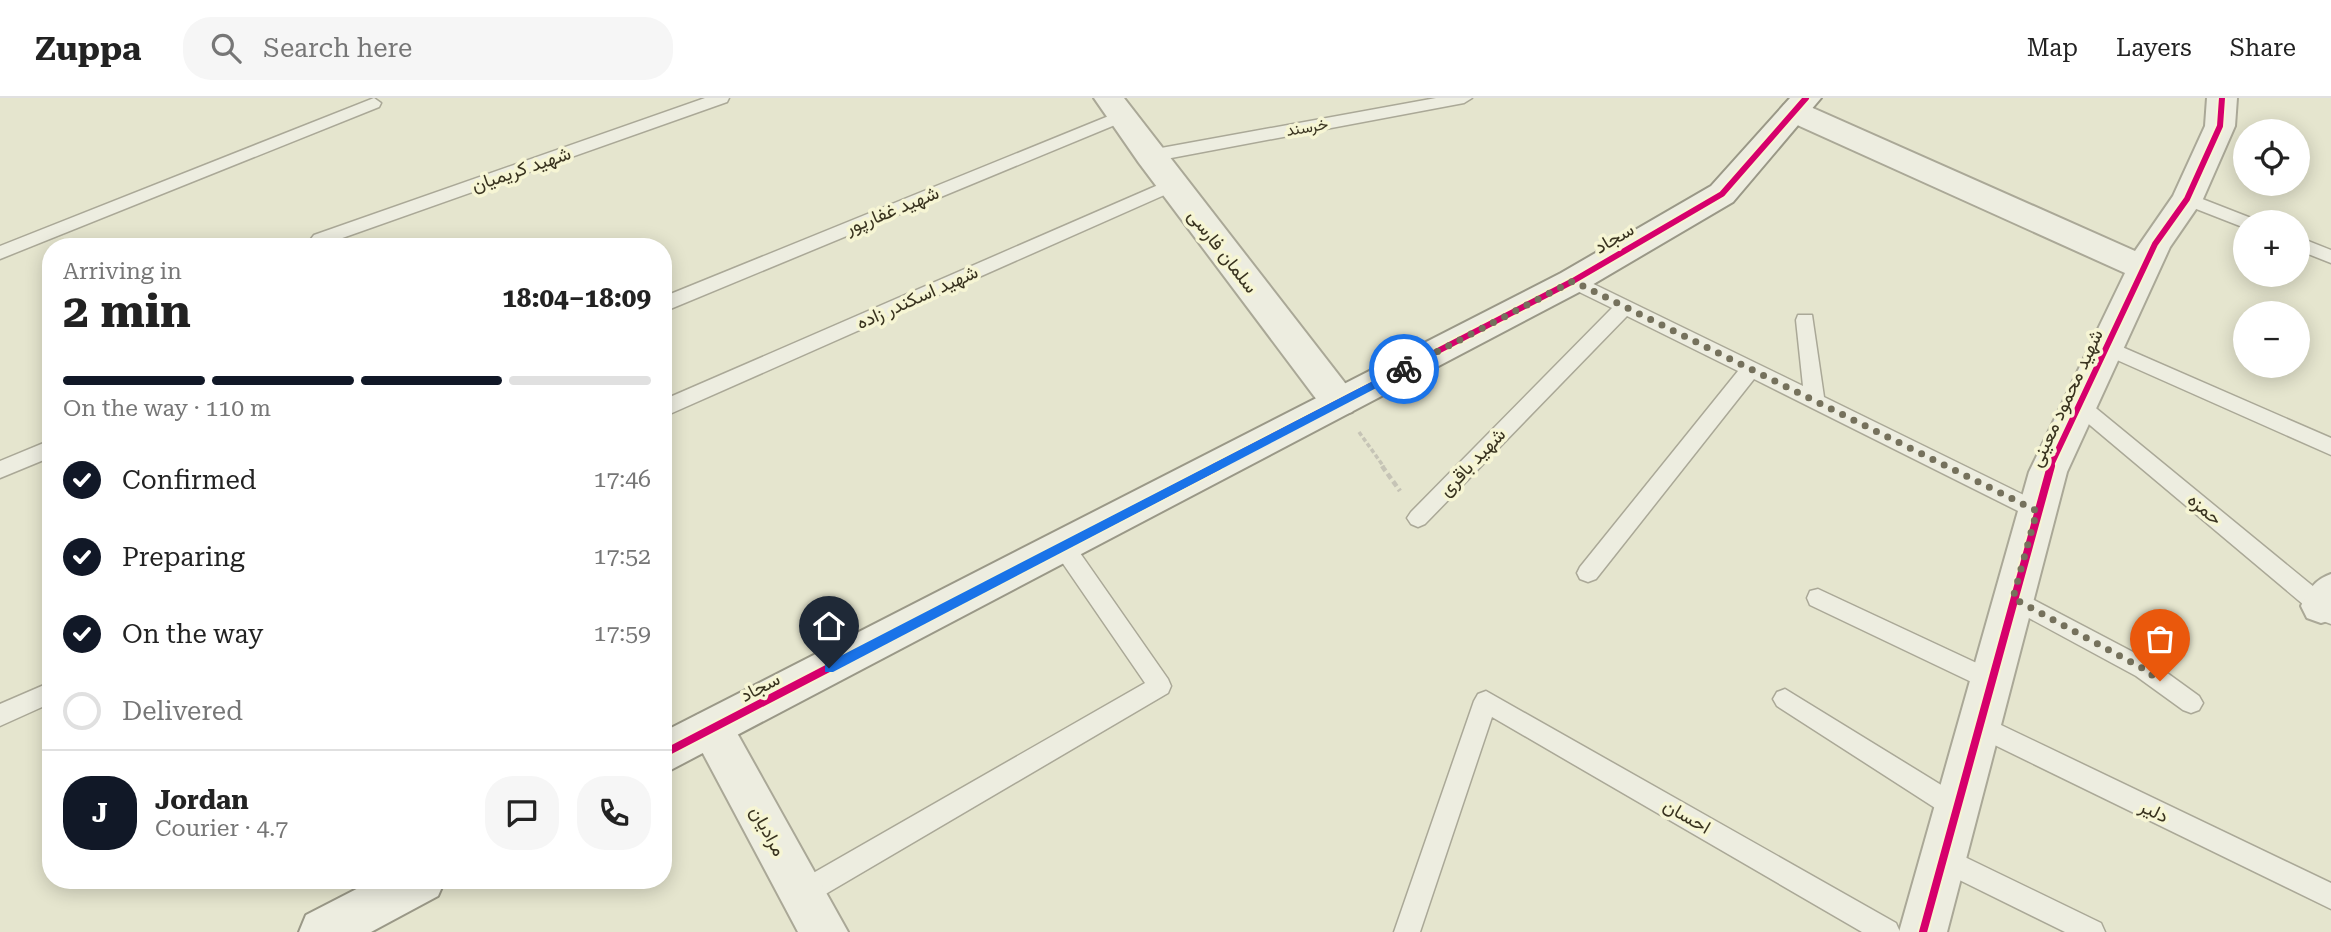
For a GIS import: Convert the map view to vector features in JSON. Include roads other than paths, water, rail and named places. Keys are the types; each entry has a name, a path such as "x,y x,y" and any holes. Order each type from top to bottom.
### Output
{"street":[{"name":"شهید محمود معینی","path":"1923,932 2048,472 2155,244 2187,199 2220,126 2222,98"},
{"path":"1800,105 2144,268"},
{"name":"سجاد","path":"672,749 1573,281 1722,194 1800,105"},
{"name":"سلمان فارسی","path":"1115,107 1339,402"},
{"name":"مرادیان","path":"712,729 824,932"},
{"path":"323,932 405,889"}],"lane":[{"name":"شهید کریمیان","path":"336,238 721,98"},
{"name":"خرسند","path":"1150,156 1464,98"},
{"path":"0,253 373,103"},
{"name":"شهید غفارپور","path":"672,301 1115,107"},
{"name":"شهید اسکندر زاده","path":"672,405 1172,185"},
{"path":"2187,199 2233,217"},
{"path":"2310,248 2331,257"},
{"path":"1573,281 2037,511"},
{"name":"شهید باقری","path":"1418,518 1625,307"},
{"path":"1805,320 1815,401"},
{"path":"2106,348 2331,447"},
{"path":"1588,573 1751,369"},
{"name":"حمزه","path":"2079,405 2328,604"},
{"path":"0,470 42,453"},
{"path":"803,893 1160,686 1063,547"},
{"path":"1818,598 1990,680"},
{"path":"2013,598 2144,669 2191,703"},
{"path":"0,715 42,696"},
{"path":"1785,699 1955,807"},
{"name":"احسان","path":"1407,932 1486,701 1887,932"},
{"name":"دلیر","path":"1978,725 2331,896"},
{"path":"1942,858 2092,932"}]}
